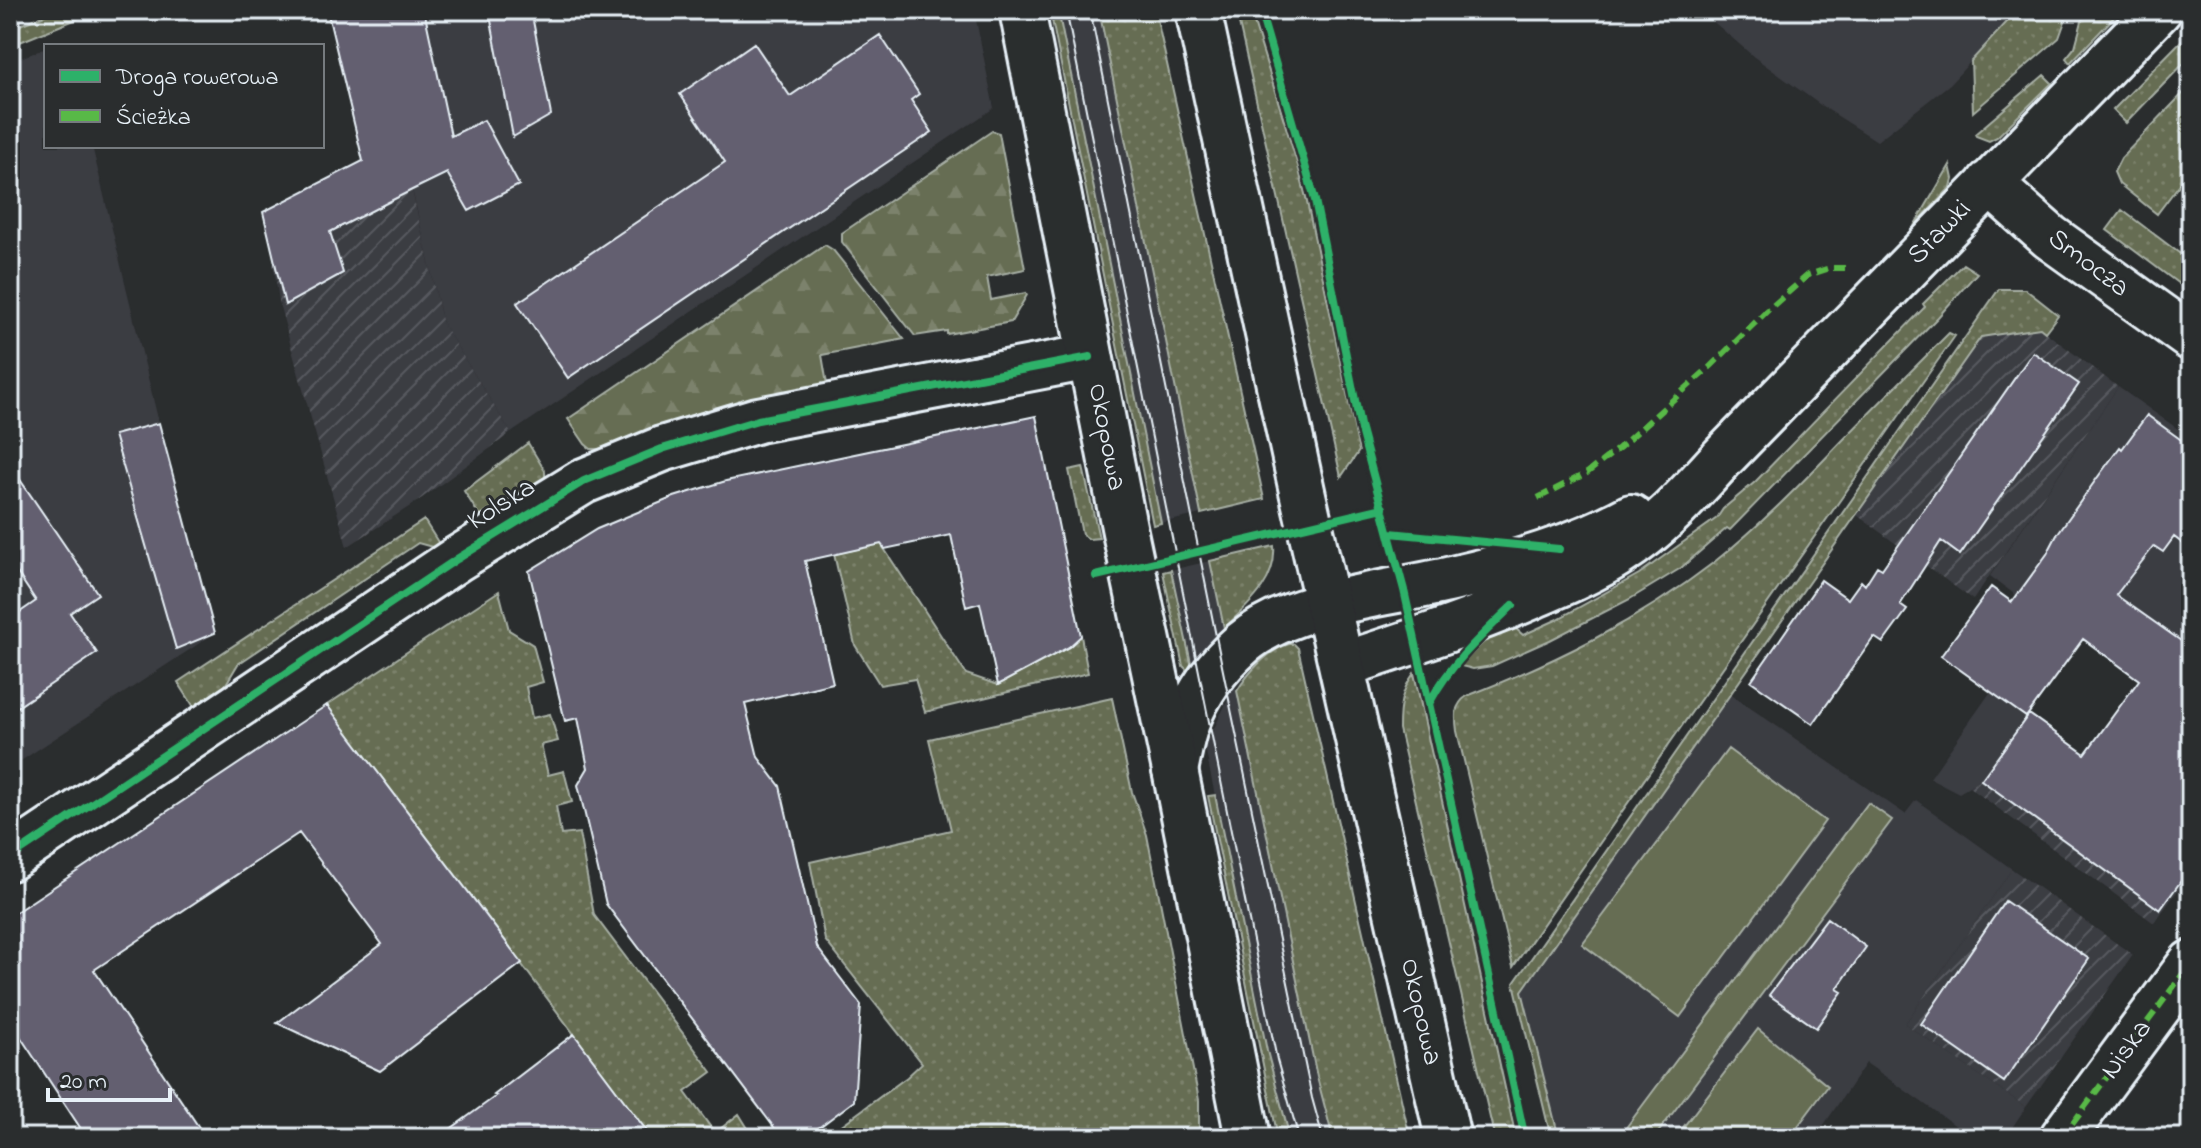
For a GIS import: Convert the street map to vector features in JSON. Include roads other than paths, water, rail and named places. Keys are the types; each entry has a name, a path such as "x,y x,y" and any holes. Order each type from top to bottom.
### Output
{"street":[{"name":"Okopowa","path":"1022,10 1248,1138"},
{"name":"Okopowa","path":"1198,10 1448,1138"},
{"name":"Stawki","path":"1342,665 1503,609 1580,576 1623,552 1676,508 2159,10"},
{"name":"Smocza","path":"1989,183 2050,237 2191,338"},
{"name":"Kolska","path":"10,858 457,559 584,481 662,449 758,420 1090,357"},
{"name":"Stawki","path":"1329,605 1453,579 1570,545 1658,502 1723,457"},
{"name":"Okopowa","path":"1175,770 1186,723 1202,689 1222,666 1245,642 1279,621 1329,605"},
{"name":"Niska","path":"2062,1138 2191,963"}],"tram line":[{"path":"1066,10 1277,1060 1299,1138"},
{"path":"1090,10 1222,666 1323,1138"}]}
